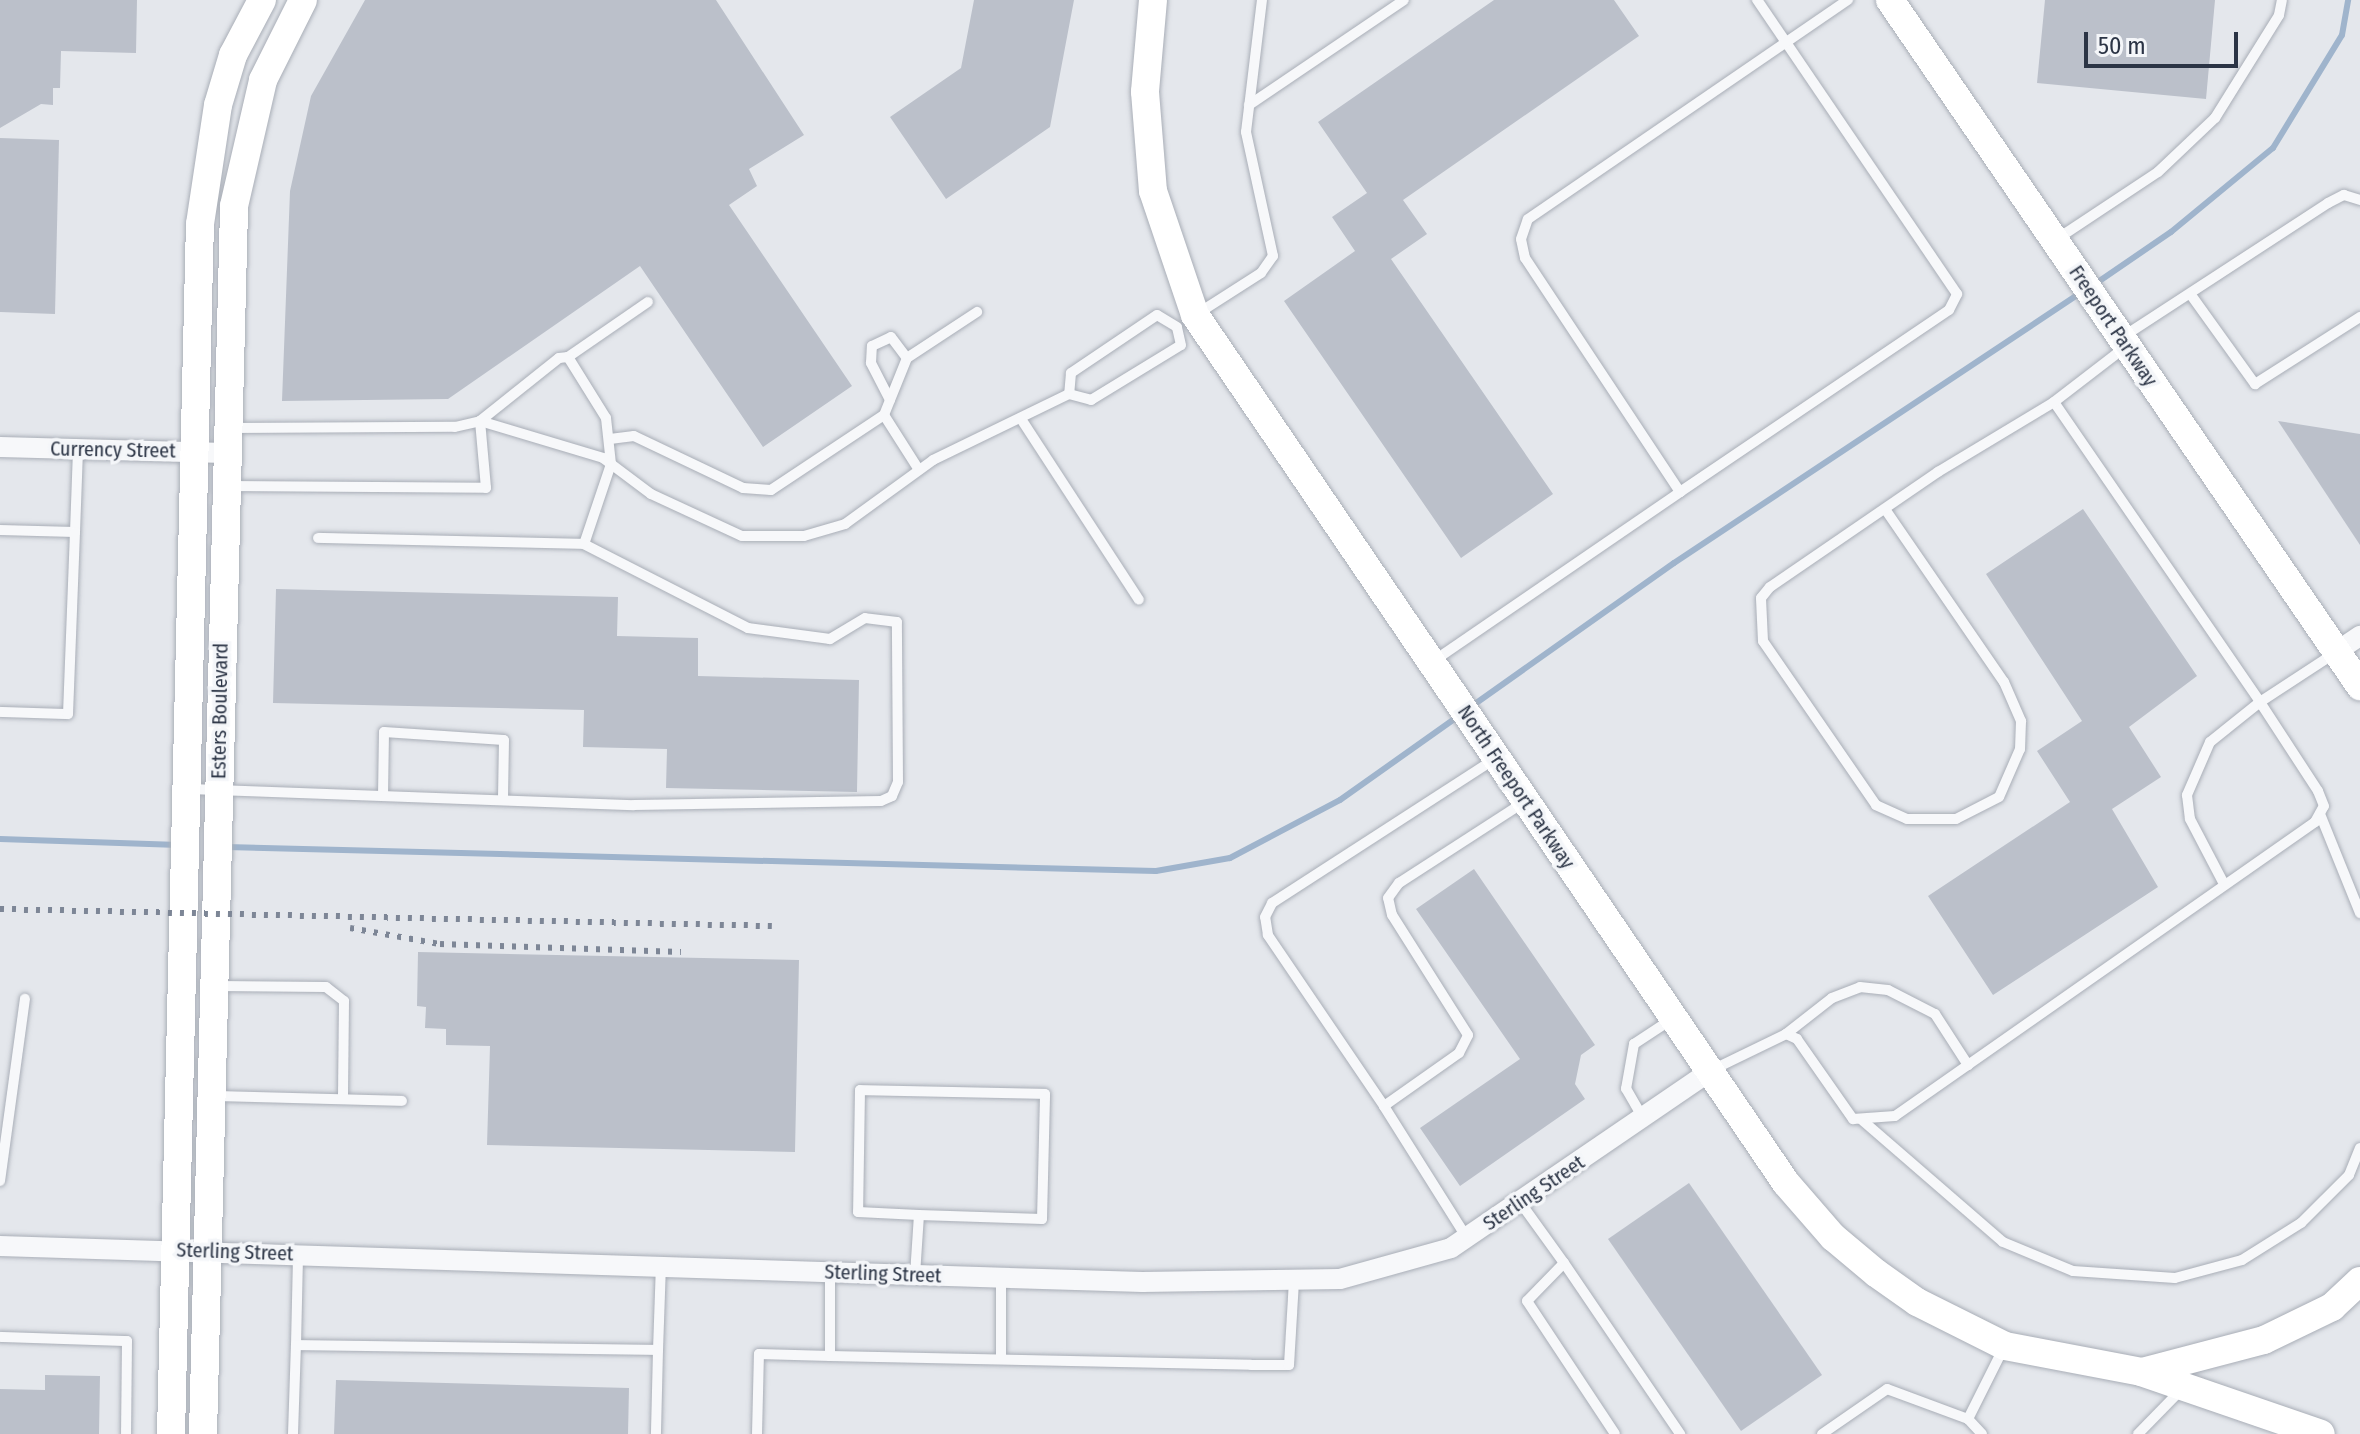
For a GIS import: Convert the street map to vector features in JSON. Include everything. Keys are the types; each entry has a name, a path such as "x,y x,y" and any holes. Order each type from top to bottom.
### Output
{"main road":[{"name":"Esters Boulevard","path":"171,1434 184,789 207,160 233,55 262,0"},
{"name":"Esters Boulevard","path":"203,1434 226,440 239,179 263,80 303,0"},
{"name":"North Freeport Parkway","path":"1153,0 1145,92 1153,191 1186,321 1434,668 1708,1073 1833,1237 1917,1302 2005,1346 2141,1372"},
{"name":"Freeport Parkway","path":"1890,0 2360,686"},
{"path":"2141,1372 2264,1340 2332,1307 2360,1281"},
{"path":"2141,1372 2321,1434"}],"street":[{"name":"Currency Street","path":"0,447 194,452 226,440"},
{"path":"2336,652 2360,636"},
{"name":"Sterling Street","path":"0,1246 1001,1278 1340,1279 1467,1238 1708,1073"}],"lane":[{"path":"1069,394 1071,373 1157,315 1186,321 1261,273 1273,256 1246,132 1262,0"},
{"path":"1249,105 1404,0"},
{"path":"1434,668 1680,492 1949,310 1957,294 1789,40 1757,0"},
{"path":"1680,492 1525,258 1521,239 1539,208 1848,0"},
{"path":"2062,250 2158,172 2215,118 2279,15 2282,0"},
{"path":"1885,509 2004,682 2021,721 2020,749 1999,797 1956,819 1907,819 1876,805 1758,626 1761,598 1770,587 1885,509 2054,402 2123,342 2191,295 2336,199 2360,200"},
{"path":"2191,295 2255,384 2360,317"},
{"path":"226,440 455,427 480,421 546,367 568,357 648,302"},
{"path":"610,439 634,436 756,492 771,490 884,415 907,358 977,312"},
{"path":"480,421 611,464 699,518 764,538 804,536 845,524 919,470 1023,422 1069,394 1091,400 1181,345 1186,321"},
{"path":"890,400 871,363 872,346 891,337 907,358"},
{"path":"568,357 606,418 610,439 611,464 584,544"},
{"path":"1862,1120 1895,1116 2224,884 2320,814 2324,806 2318,791 2260,702 2054,402"},
{"path":"884,415 919,470"},
{"path":"225,486 486,488 480,421"},
{"path":"1023,422 1139,600"},
{"path":"0,712 68,714 78,449"},
{"path":"0,530 75,532"},
{"path":"184,789 503,800 881,801 892,796 898,782 897,622 865,618 830,639 748,628 584,544 318,538"},
{"path":"2224,884 2194,830 2187,795 2210,742 2260,702 2336,652"},
{"path":"383,796 384,732 504,740 503,800"},
{"path":"1467,1238 1384,1106 1268,935 1265,917 1272,903 1496,758"},
{"path":"1384,1106 1459,1053 1468,1035 1392,915 1388,898 1399,883 1525,801"},
{"path":"2320,814 2360,913"},
{"path":"212,986 326,987 344,1001 343,1099"},
{"path":"1708,1073 1786,1034 1832,998 1860,987 1888,990 1935,1014 1968,1065"},
{"path":"0,1181 25,999"},
{"path":"1643,1118 1626,1089 1634,1044 1672,1019"},
{"path":"1786,1034 1797,1039 1840,1107 1862,1120 2003,1242 2073,1271 2175,1278 2242,1260 2301,1223 2349,1175 2360,1148"},
{"path":"860,1090 1045,1094 1042,1219 919,1215 858,1212 860,1090"},
{"path":"209,1096 402,1101"},
{"path":"1520,1202 1680,1434"},
{"path":"915,1275 919,1215"},
{"path":"293,1434 298,1254"},
{"path":"1564,1263 1527,1301 1615,1434"},
{"path":"656,1434 661,1266"},
{"path":"830,1272 830,1356"},
{"path":"1001,1278 1001,1359"},
{"path":"757,1434 759,1354 1289,1365 1294,1281"},
{"path":"0,1337 127,1341 126,1434"},
{"path":"296,1345 658,1350"},
{"path":"1968,1419 2005,1346"},
{"path":"2138,1434 2186,1386"},
{"path":"1822,1434 1887,1389 1968,1419 1982,1434"}],"building":[{"path":"0,0 137,0 136,53 61,51 60,88 53,88 53,105 41,104 0,128"},
{"path":"365,0 716,0 804,135 749,169 757,186 729,205 852,386 763,447 640,266 448,399 282,401 290,191 311,96"},
{"path":"974,0 1074,0 1050,127 946,199 890,117 961,68"},
{"path":"1494,0 1614,0 1639,36 1403,200 1427,234 1391,259 1553,494 1461,558 1284,301 1355,251 1332,217 1367,193 1318,122"},
{"path":"2045,0 2215,0 2206,99 2037,83"},
{"path":"0,138 59,140 55,314 0,312"},
{"path":"2278,421 2360,434 2360,545"},
{"path":"2083,509 2197,676 2129,727 2161,777 2112,809 2158,887 1993,995 1928,896 2070,802 2037,751 2082,721 1986,574"},
{"path":"276,589 618,597 617,636 698,638 698,676 859,680 857,792 666,788 667,749 583,747 584,710 273,703"},
{"path":"1474,869 1595,1045 1581,1055 1575,1084 1585,1099 1460,1186 1420,1128 1520,1059 1416,909"},
{"path":"418,952 799,960 795,1152 487,1145 490,1046 446,1045 446,1029 425,1028 426,1007 417,1006"},
{"path":"1689,1183 1822,1375 1741,1431 1608,1239"},
{"path":"45,1375 100,1376 99,1434 0,1434 0,1389 45,1390"},
{"path":"336,1380 629,1388 628,1434 334,1434"}],"waterway":[{"path":"2095,284 2171,232 2273,148 2342,35 2348,0"},
{"path":"1472,706 1674,563 2082,292"},
{"path":"226,847 1156,871 1230,858 1340,800 1460,715"},
{"path":"0,839 179,845"}],"railway":[{"path":"0,909 773,926"},
{"path":"350,928 440,944 681,952"}]}
